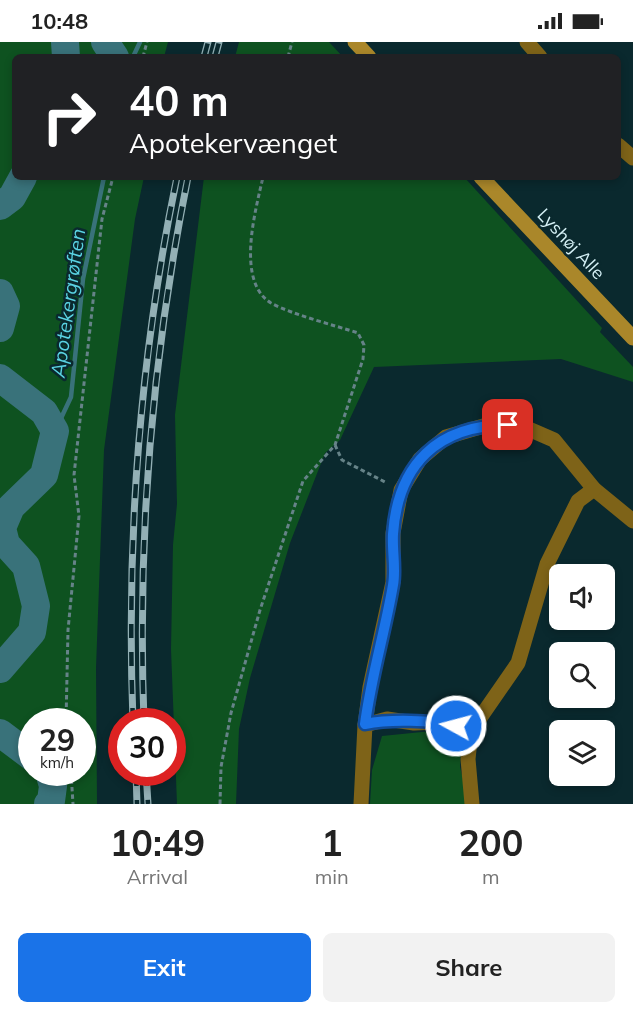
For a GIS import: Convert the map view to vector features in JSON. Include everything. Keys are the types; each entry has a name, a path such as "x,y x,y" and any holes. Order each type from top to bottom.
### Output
{"street":[{"path":"355,42 366,54"},
{"path":"527,42 537,54"},
{"path":"621,148 633,158"},
{"name":"Lyshøj Alle","path":"485,180 633,338"},
{"path":"361,804 365,724 370,687 393,582 393,533 401,490 420,459 446,437 487,425 524,426 554,440 594,489 633,521"},
{"path":"472,804 468,759 471,731 518,663 547,564 578,501 594,489"},
{"path":"365,724 387,720 414,723 438,722 471,731"}],"path":[{"path":"66,708 68,630 79,516 74,475 102,219 112,180"},
{"path":"220,804 221,767 231,713 260,610 303,481 335,445 359,373 364,345 358,333 270,302 258,289 251,267 251,234 262,180"},
{"path":"335,445 342,459 401,490"},
{"path":"72,786 73,804"}],"green space":[{"path":"0,42 168,42 165,54 12,54 12,180 143,180 135,219 104,450 96,668 97,804 0,804"},
{"path":"239,42 329,42 340,54 236,54"},
{"path":"204,180 467,180 602,328 600,332 633,367 633,382 561,359 374,367 340,440 325,453 290,543 250,678 239,729 236,804 177,804 176,786 186,786 186,708 173,708 171,649 173,545 177,504 175,415"},
{"path":"442,730 456,732 461,747 460,767 469,804 370,804 372,770 382,736"}],"waterway":[{"path":"65,42 66,54"},
{"path":"105,42 113,54"},
{"name":"Apotekergrøften","path":"134,54 140,42"},
{"path":"0,206 12,197 21,180"},
{"name":"Apotekergrøften","path":"55,431 71,397 83,279 103,180"},
{"path":"0,293 6,306 0,328"},
{"path":"0,378 44,412 55,431 44,475 11,507 2,528 6,544 26,566 36,606 32,632 0,669"},
{"path":"0,733 18,746"},
{"path":"48,804 51,801 53,786"}],"railway":[{"path":"205,54 208,42"},
{"path":"216,54 219,42"},
{"path":"133,708 132,585 138,448 154,312 176,180"},
{"path":"144,708 143,585 150,448 165,312 187,180"},
{"path":"136,786 137,804"},
{"path":"147,786 148,804"}],"route":[{"path":"456,726 438,722 414,723 387,720 365,724 370,687 393,582 393,533 401,490 420,459 446,437 487,425 508,425"}]}
